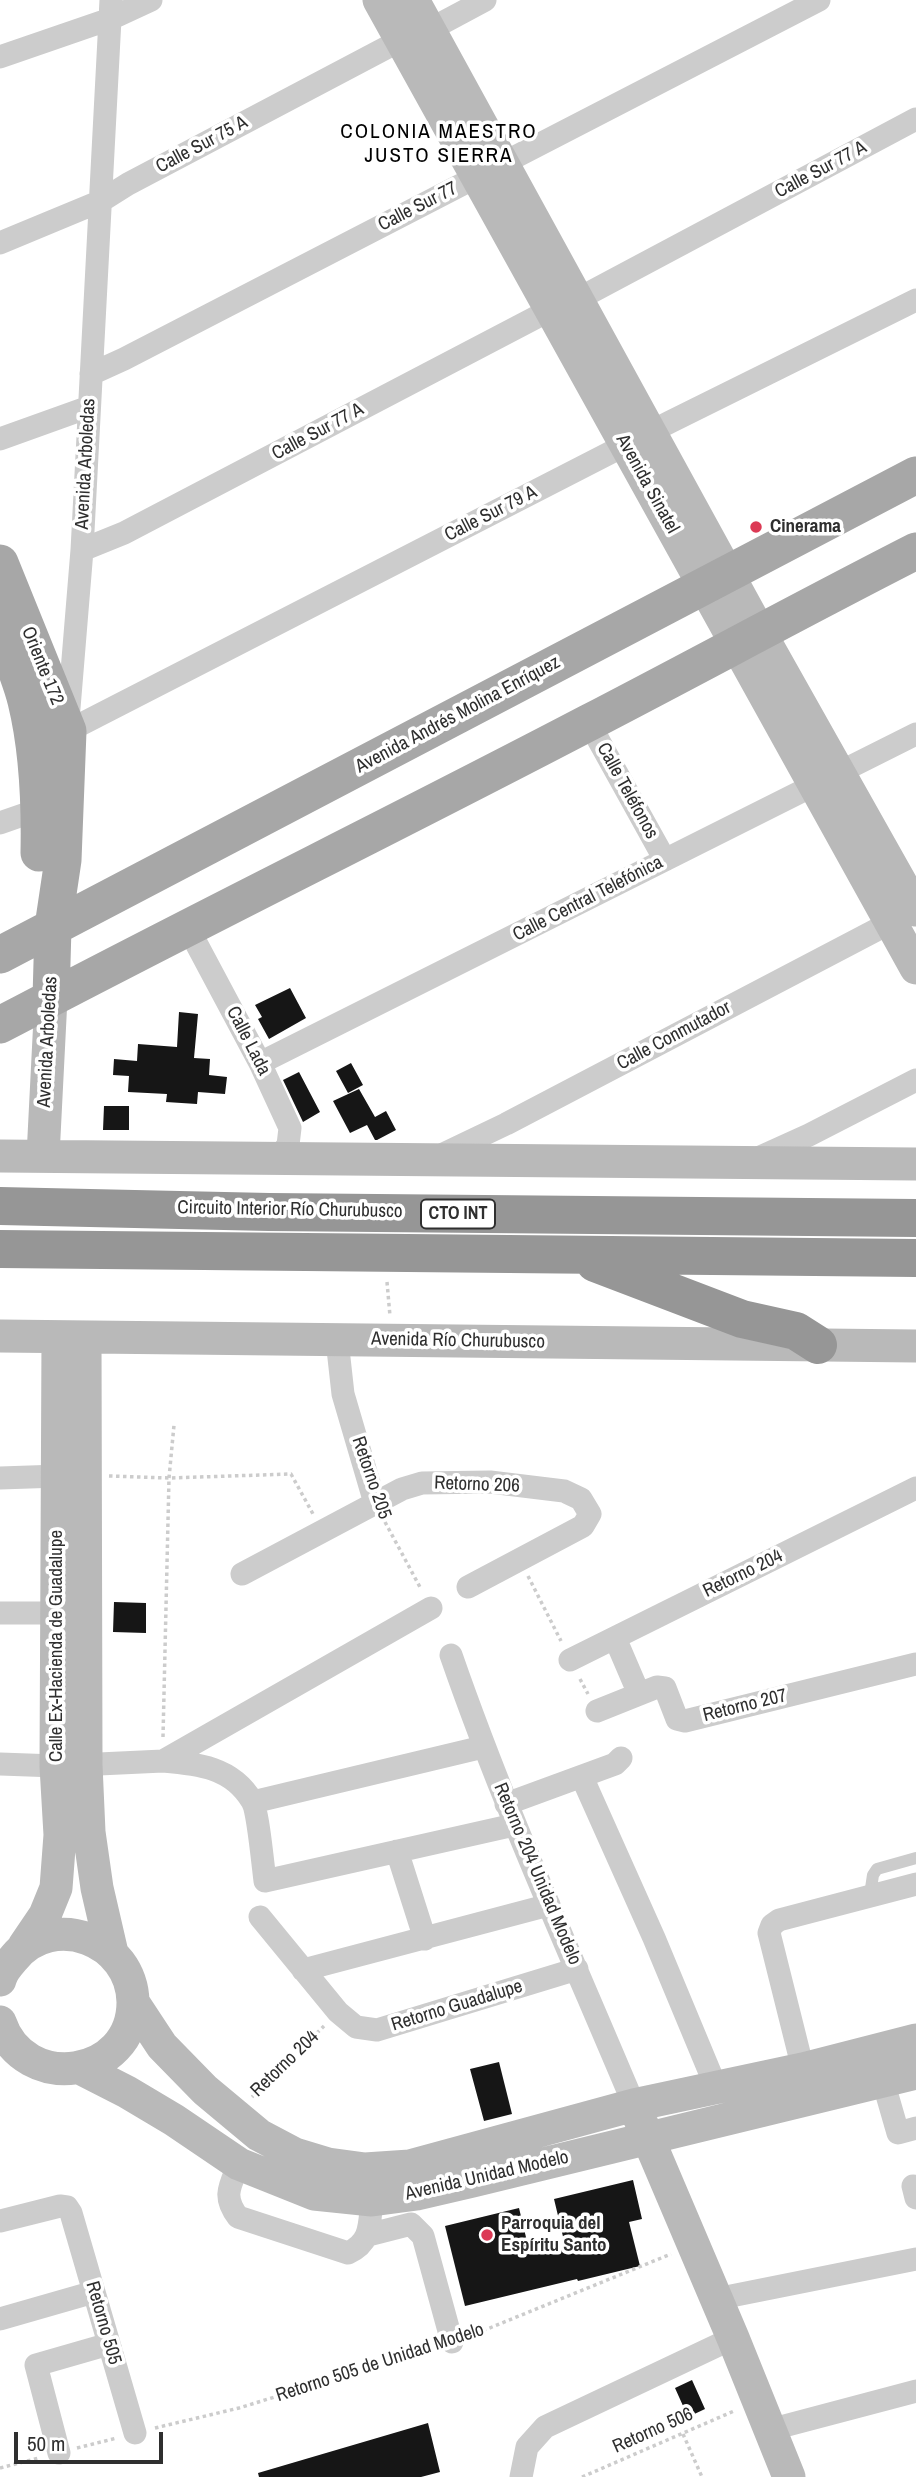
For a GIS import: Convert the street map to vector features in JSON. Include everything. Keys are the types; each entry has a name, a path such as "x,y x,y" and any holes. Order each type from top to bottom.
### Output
{"highway":[{"name":"Circuito Interior Río Churubusco","path":"0,1206 269,1212 916,1218"},
{"name":"CTO INT","path":"0,1250 916,1258"},
{"path":"574,1254 742,1319 796,1331 818,1345"}],"main road":[{"name":"Avenida Andrés Molina Enríquez","path":"0,955 916,475"},
{"path":"0,1025 187,926 589,723 916,551"},
{"name":"Oriente 172","path":"0,562 68,731"},
{"name":"Oriente 172","path":"1,634 26,701 35,754"},
{"name":"Avenida Arboledas","path":"51,998 53,927 63,860 68,731"},
{"name":"Avenida Arboledas","path":"35,754 40,809 38,885 53,927"}],"street":[{"path":"0,57 110,9 151,0"},
{"name":"Avenida Sinatel","path":"379,0 415,35 827,780 910,912 916,968"},
{"name":"Avenida Sinatel","path":"413,0 415,35"},
{"name":"Calle Sur 75 A","path":"0,243 102,201 128,184 485,0"},
{"name":"Calle Sur 77","path":"91,374 819,0"},
{"name":"Avenida Arboledas","path":"68,731 82,550 110,9"},
{"name":"Calle Sur 77 A","path":"82,550 124,533 916,119"},
{"name":"Calle Sur 79 A","path":"68,731 916,300"},
{"path":"0,439 89,407"},
{"name":"Calle Teléfonos","path":"589,723 665,860"},
{"name":"Calle Central Telefónica","path":"260,1063 916,734"},
{"path":"0,823 40,809"},
{"name":"Calle Conmutador","path":"431,1160 506,1124 910,912"},
{"name":"Calle Lada","path":"187,926 260,1063 290,1128 288,1145 278,1158"},
{"name":"Avenida Arboledas","path":"43,1156 51,998"},
{"path":"747,1163 809,1135 916,1080"},
{"path":"0,1156 916,1164"},
{"name":"Avenida Río Churubusco","path":"0,1336 916,1346"},
{"name":"Calle Ex-Hacienda de Guadalupe","path":"72,1337 58,1476 57,1613 71,1765 89,1832 97,1888 112,1953 127,1975 133,2002"},
{"name":"Calle Ex-Hacienda de Guadalupe","path":"1,1976 44,1915 56,1888 60,1835 71,1765 72,1337"},
{"name":"Retorno 205","path":"337,1340 343,1394 375,1503"},
{"path":"0,1478 58,1476"},
{"name":"Retorno 206","path":"242,1574 402,1489 422,1483 491,1482 564,1491 581,1499 590,1514 583,1526 468,1587"},
{"name":"Retorno 204","path":"570,1660 916,1488"},
{"path":"163,1761 431,1608"},
{"path":"0,1613 57,1613"},
{"path":"615,1637 639,1694"},
{"name":"Retorno 204 Unidad Modelo","path":"451,1654 483,1747 510,1814 733,2338 789,2477"},
{"name":"Retorno 207","path":"597,1711 657,1687 665,1688 677,1719 685,1721 916,1664"},
{"path":"253,1802 483,1747"},
{"path":"0,1764 71,1765 163,1761 203,1764 219,1770 235,1782 253,1802 265,1881 397,1851 510,1814 582,1777 615,1764 621,1758"},
{"path":"582,1777 654,1938 716,2087"},
{"path":"397,1851 425,1938"},
{"path":"803,2069 769,1933 772,1925 779,1920 916,1884"},
{"path":"303,1970 549,1905"},
{"name":"Retorno Guadalupe","path":"260,1917 338,2012 356,2027 377,2030 577,1969"},
{"path":"24,1946 45,1936 69,1933 92,1939 112,1953"},
{"path":"0,2022 15,2049 16,2060 58,2070 80,2068 101,2059 118,2044 129,2024 133,2002"},
{"name":"Avenida Unidad Modelo","path":"133,2002 162,2046 233,2115 259,2135 295,2154 328,2164 365,2169 410,2166 634,2105 803,2069 916,2040"},
{"name":"Avenida Unidad Modelo","path":"80,2068 174,2120 239,2164 314,2194 372,2200 429,2192 916,2073"},
{"path":"883,2081 898,2133 916,2128"},
{"path":"239,2164 228,2194 230,2207 238,2217 348,2253 359,2248 368,2235 372,2200"},
{"name":"Retorno 505","path":"0,2221 60,2206 67,2207 71,2213 135,2433"},
{"path":"368,2235 411,2224 423,2236 452,2342"},
{"path":"716,2299 916,2259"},
{"path":"0,2319 94,2292"},
{"path":"521,2477 527,2447 544,2427 733,2338"},
{"path":"59,2453 36,2368 38,2363 109,2344"},
{"path":"769,2430 916,2391"}],"lane":[{"path":"870,1895 873,1875 877,1869 916,1858"}],"path":[{"path":"163,1761 169,1478 174,1425"},
{"path":"106,1476 169,1478 290,1474 323,1531"},
{"name":"Retorno 205","path":"375,1503 431,1608"},
{"name":"Retorno 204","path":"233,2115 338,2012"},
{"name":"Retorno 505 de Unidad Modelo","path":"0,2468 239,2408 472,2336 692,2246"},
{"name":"Retorno 506","path":"582,2477 736,2410"},
{"path":"683,2433 702,2477"}],"building":[{"path":"290,988 306,1018 269,1039 258,1019 262,1017 255,1005"},
{"path":"179,1012 198,1014 194,1058 210,1059 209,1075 227,1077 225,1094 198,1092 197,1104 166,1102 167,1094 128,1092 129,1076 113,1075 114,1059 137,1061 138,1044 177,1047"},
{"path":"351,1063 363,1085 348,1093 336,1071"},
{"path":"299,1072 320,1112 303,1122 283,1080"},
{"path":"359,1089 375,1117 386,1111 396,1130 377,1140 367,1125 350,1133 333,1101"},
{"path":"104,1106 129,1106 129,1130 103,1130"},
{"path":"114,1602 146,1603 146,1633 113,1632"},
{"path":"499,2062 512,2114 484,2121 470,2069"},
{"name":"Parroquia del Espíritu Santo","path":"633,2180 642,2219 629,2222 640,2266 465,2306 445,2226 519,2208 530,2254 565,2245 554,2199"},
{"path":"692,2380 705,2409 688,2417 675,2388"},
{"path":"428,2423 440,2472 421,2477 259,2477 258,2473"}],"place":[{"name":"Cinerama","path":"756,527"},
{"name":"Parroquia del Espíritu Santo","path":"487,2235"}],"district":[{"name":"COLONIA MAESTRO JUSTO SIERRA","path":"439,144"}]}
